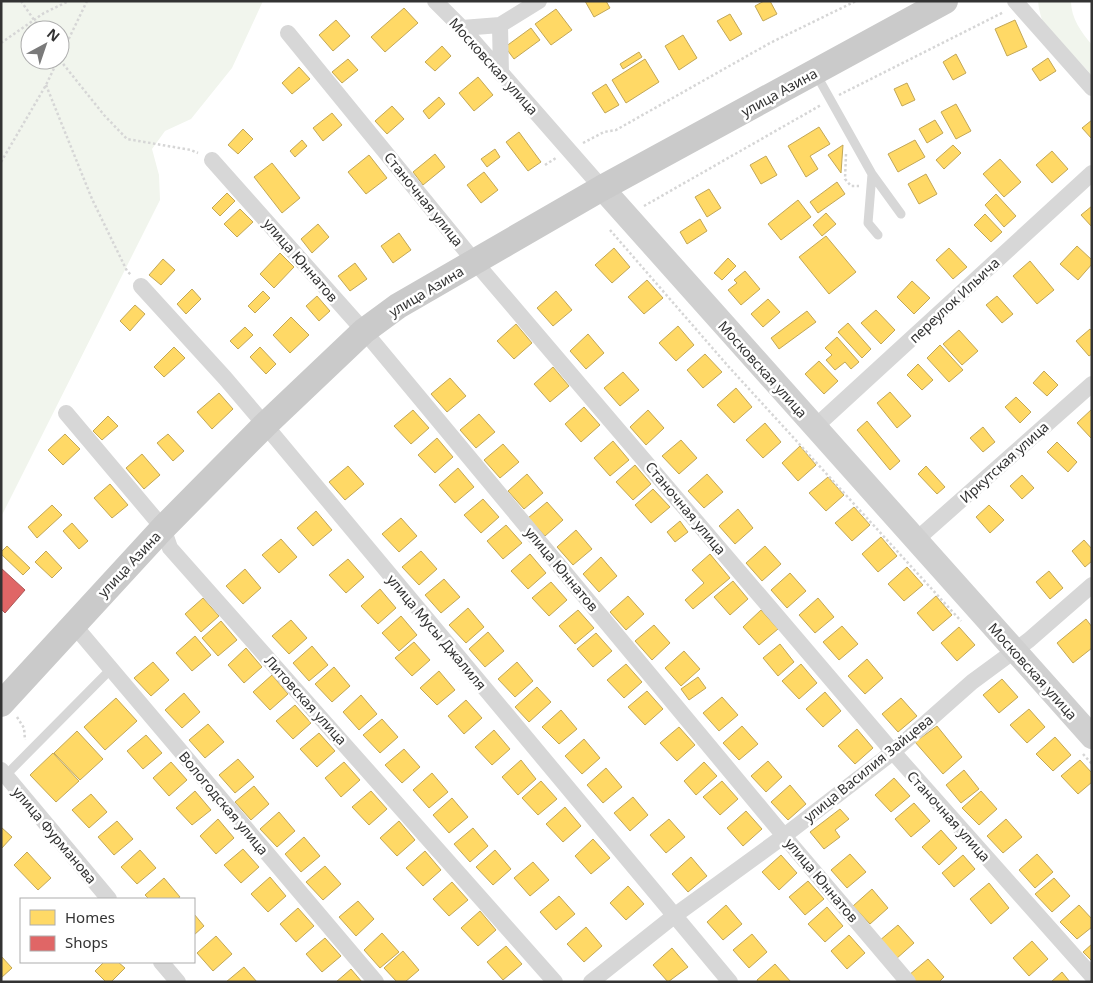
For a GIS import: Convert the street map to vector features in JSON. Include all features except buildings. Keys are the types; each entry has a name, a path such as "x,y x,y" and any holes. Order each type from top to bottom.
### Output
{"main road":[{"name":"улица Азина","path":"8,710 73,624 163,528 265,424 364,331 398,306 602,188 945,1"}],"street":[{"name":"Московская улица","path":"435,1 462,28 569,151 1014,650 1085,743"},
{"path":"462,28 500,25 540,1"},
{"path":"1015,1 1092,88"},
{"path":"500,25 502,74"},
{"name":"Станочная улица","path":"288,33 475,262 893,752 1092,976"},
{"name":"улица Юннатов","path":"212,160 364,331 784,836 908,982"},
{"name":"переулок Ильича","path":"815,427 1092,173"},
{"name":"улица Мусы Джалиля","path":"141,286 265,424 730,982"},
{"name":"Иркутская улица","path":"916,540 1092,384"},
{"name":"Литовская улица","path":"66,414 163,528 170,548 556,982"},
{"name":"улица Василия Зайцева","path":"591,982 674,916 784,836 893,752 972,682 1029,640 1092,585"},
{"name":"Вологодская улица","path":"73,624 376,982"},
{"name":"улица Фурманова","path":"4,773 108,898"},
{"path":"162,963 178,982"}],"lane":[{"path":"815,72 872,174 901,214"},
{"path":"872,174 868,224 878,235"},
{"path":"4,773 28,753 111,669"}],"path":[{"path":"21,1 34,20 68,1"},
{"path":"70,37 88,1"},
{"path":"545,165 604,132 616,130 770,44 856,1"},
{"path":"1,43 20,30"},
{"path":"1,162 54,70"},
{"path":"68,70 127,139 192,150 212,160"},
{"path":"46,85 92,199 127,271 141,286"},
{"path":"847,130 845,179 852,186 860,186 872,174"},
{"path":"610,230 728,366 966,627"},
{"path":"8,710 24,728 28,753"},
{"path":"1085,743 1092,764"}],"shaded area":[{"path":"1,1 263,1 232,68 191,119 165,131 152,149 159,175 160,200 1,517"},
{"path":"1038,1 1071,1 1071,7 1077,24 1092,45 1092,76 1046,27 1040,15"}]}
